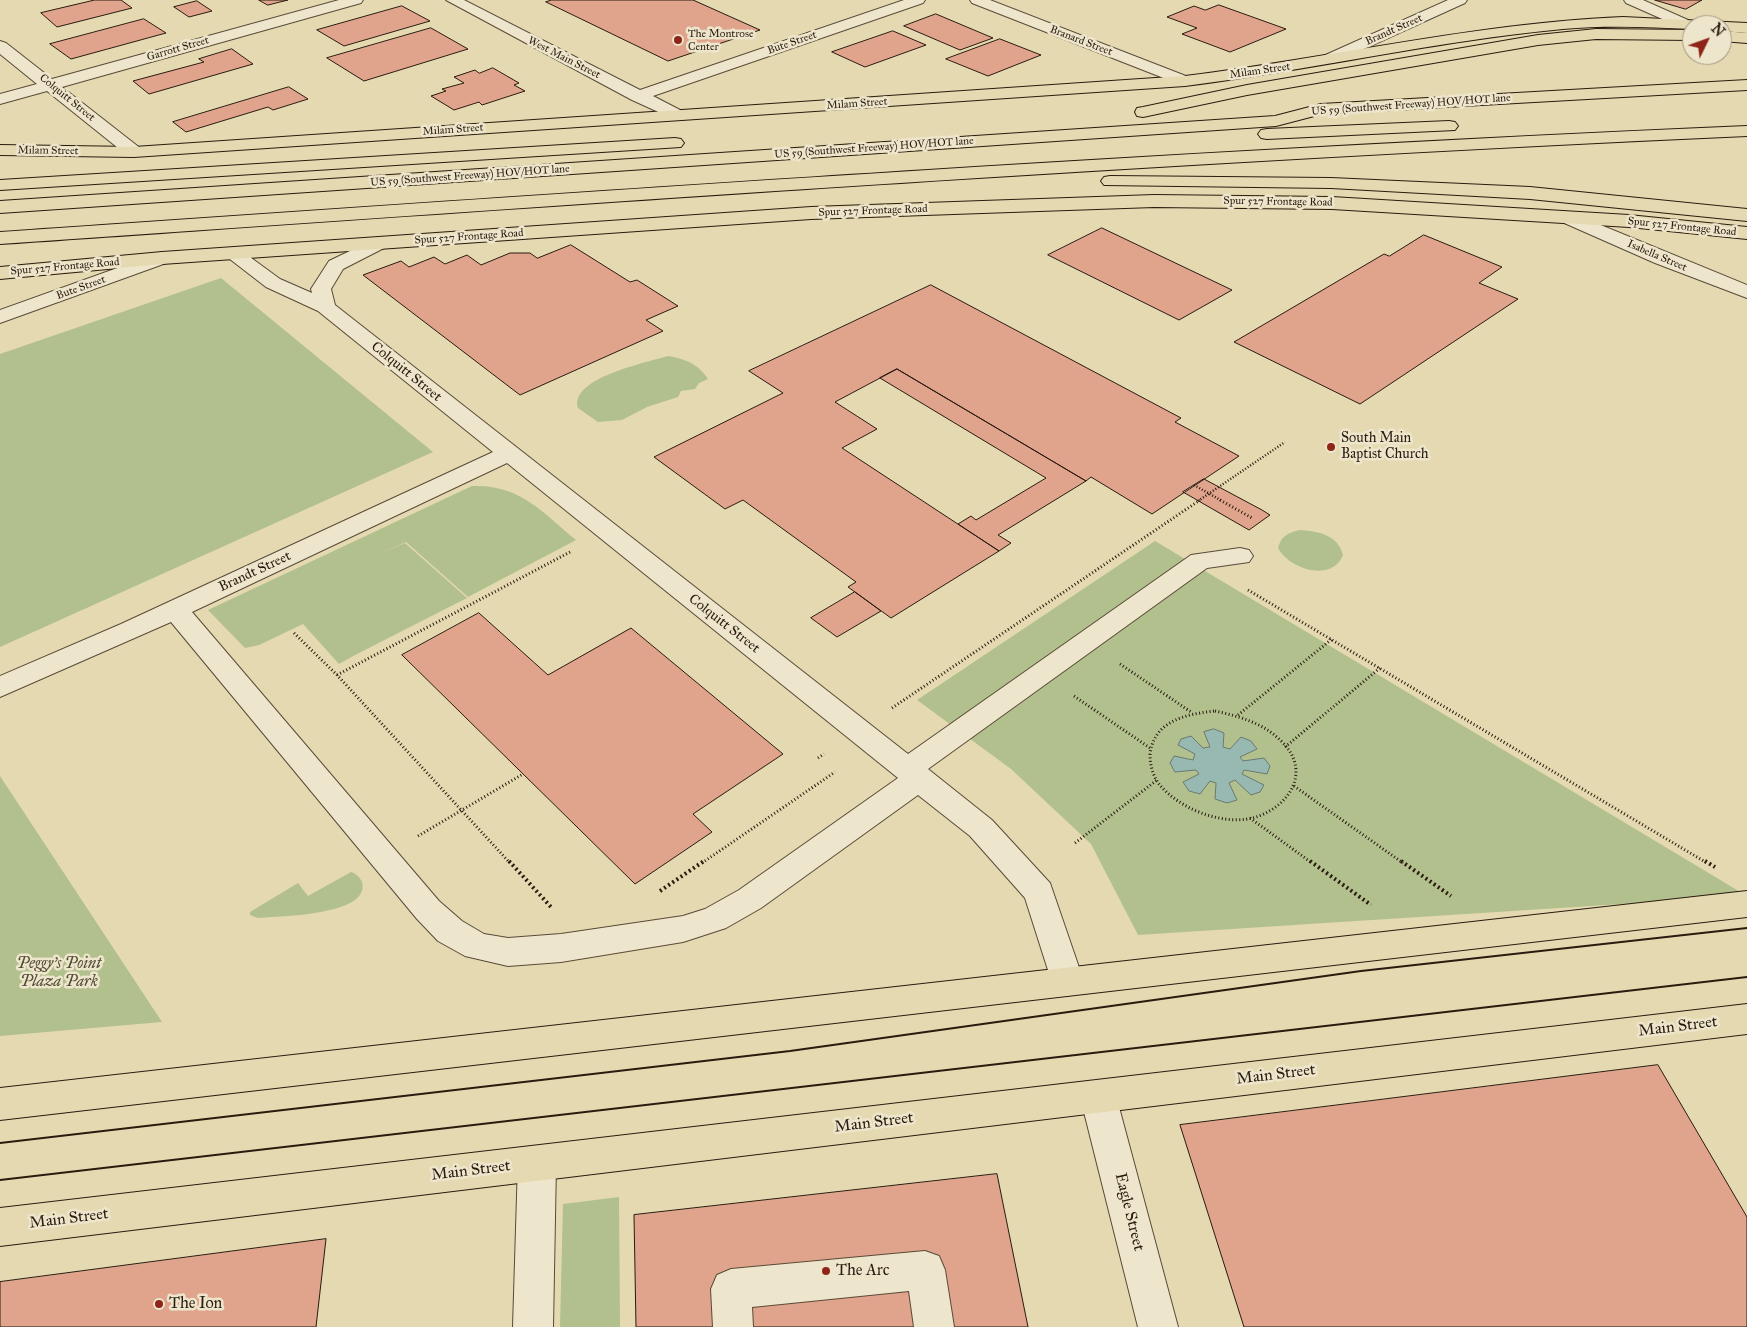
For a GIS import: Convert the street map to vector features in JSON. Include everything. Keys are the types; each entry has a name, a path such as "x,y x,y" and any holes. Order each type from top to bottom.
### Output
{"main road":[{"name":"Milam Street","path":"0,150 134,152 1185,81 1260,72 1490,33 1565,24 1682,29"},
{"path":"1732,27 1747,28"},
{"path":"1143,112 1247,90 1538,40 1682,29"},
{"path":"1732,37 1747,38"},
{"path":"1274,113 1747,74"},
{"name":"US 59 (Southwest Freeway) HOV/HOT lane","path":"0,207 439,178 1321,109 1747,85"},
{"path":"1274,113 1625,107 1747,99"},
{"path":"1123,113 1253,106"},
{"path":"1672,117 1747,115"},
{"path":"439,178 1469,125"},
{"path":"0,238 859,179 1540,140 1747,131"},
{"path":"0,185 695,141"},
{"path":"859,179 1331,183 1530,193 1747,215"},
{"name":"Spur 527 Frontage Road","path":"0,273 162,258 811,213 1154,201 1332,203 1569,218 1747,233"},
{"path":"0,1104 1747,904"},
{"name":"Main Street","path":"0,1227 1747,1019"}],"street":[{"name":"Garrott Street","path":"0,99 356,0"},
{"name":"West Main Street","path":"453,0 676,115"},
{"name":"Bute Street","path":"638,96 918,0"},
{"name":"Branard Street","path":"976,0 1185,81"},
{"name":"Brandt Street","path":"1327,60 1460,0"},
{"path":"1631,0 1682,26"},
{"name":"Colquitt Street","path":"0,46 134,152"},
{"name":"Isabella Street","path":"1569,218 1662,259 1747,292"},
{"path":"325,307 320,289 336,265 380,243"},
{"name":"Colquitt Street","path":"232,253 273,283 325,307 981,828 1039,892 1067,982"},
{"name":"Bute Street","path":"0,317 162,258"},
{"name":"Brandt Street","path":"0,687 175,609 508,454"},
{"path":"175,609 428,910 450,931 477,946 508,952 561,948 683,929 715,919 750,899 1041,673 1200,561 1240,556"},
{"name":"Eagle Street","path":"1098,1096 1158,1327"},
{"path":"533,1327 538,1163"},
{"path":"733,1327 731,1289 924,1270 934,1327"}],"path":[{"path":"892,708 1285,442"},
{"path":"1194,486 1252,518"},
{"path":"337,675 576,548"},
{"path":"1200,561 1721,870"},
{"path":"294,633 337,675 556,912"},
{"path":"1238,715 1332,639"},
{"path":"1086,642 1192,713"},
{"path":"1285,747 1380,668"},
{"path":"1041,673 1150,748"},
{"path":"1215,711 1238,715 1261,725 1278,738 1285,747 1296,770 1294,786 1286,800 1270,812 1250,817 1223,818 1197,812 1175,800 1157,780 1150,766 1150,748 1157,732 1172,720 1192,713 1215,711"},
{"path":"818,758 825,754"},
{"path":"657,893 835,772"},
{"path":"383,857 523,774"},
{"path":"1075,843 1157,780"},
{"path":"1294,786 1456,899"},
{"path":"1250,817 1376,908"}],"green space":[{"path":"221,278 433,452 0,647 0,354"},
{"path":"668,356 691,363 708,379 699,383 695,389 681,391 678,397 647,407 622,420 598,422 578,408 578,397 585,388 597,380 628,367"},
{"path":"472,486 504,490 517,495 541,510 576,540 468,597 406,542 381,553 405,543 467,598 339,664 303,624 259,645 245,648 208,610"},
{"path":"1299,530 1326,535 1337,543 1343,555 1338,564 1330,569 1320,571 1300,567 1291,562 1278,548 1283,538"},
{"path":"1155,541 1747,896 1138,935 1091,844 1011,769 917,700"},
{"name":"Peggy's Point Plaza Park","path":"0,776 162,1022 0,1036"},
{"path":"351,872 360,878 362,882 361,893 352,902 338,908 302,915 258,918 250,915 250,912 298,883 308,896"},
{"path":"619,1197 620,1327 560,1327 563,1204"}],"water":[{"path":"1214,729 1224,733 1223,747 1230,749 1241,737 1251,741 1257,749 1240,757 1243,761 1264,758 1270,766 1267,774 1244,770 1242,774 1264,785 1260,792 1251,795 1235,780 1229,783 1237,800 1227,803 1215,799 1216,783 1210,781 1200,794 1189,791 1183,782 1199,774 1196,770 1175,772 1170,763 1174,756 1193,760 1195,754 1178,745 1181,739 1191,736 1203,748 1210,747 1204,732"}],"building":[{"path":"95,0 121,0 132,8 57,27 41,13"},
{"path":"259,0 288,0 268,5"},
{"name":"The Montrose Center","path":"552,0 693,0 760,30 668,61 546,2"},
{"path":"1655,0 1702,0 1686,9"},
{"path":"197,1 212,11 189,17 174,7"},
{"path":"1219,5 1286,29 1230,52 1182,34 1197,28 1167,17 1194,6 1205,10"},
{"path":"402,6 430,21 344,46 317,30"},
{"path":"936,14 993,38 960,50 904,26"},
{"path":"144,19 166,33 71,59 50,44"},
{"path":"431,28 468,49 364,81 327,58"},
{"path":"893,31 926,45 865,67 832,52"},
{"path":"1000,39 1041,55 988,76 946,59"},
{"path":"232,49 253,64 149,94 133,81 204,62 199,59"},
{"path":"493,68 519,83 514,85 525,91 482,105 479,102 454,110 431,96 446,91 442,89 464,83 454,77 475,70 479,73"},
{"path":"289,87 308,99 273,110 268,107 186,132 173,122"},
{"path":"1102,228 1232,290 1179,320 1048,255"},
{"path":"1424,235 1502,267 1479,283 1518,299 1360,404 1234,342 1384,254 1389,256"},
{"path":"571,245 630,282 637,280 678,306 646,320 663,331 520,395 363,275 401,261 409,267 434,257 445,264 467,255 481,265 510,253 530,253 537,258"},
{"path":"931,285 1181,418 1175,422 1239,456 1152,514 1091,477 1086,481 897,369 835,402 877,429 842,448 999,551 891,618 848,587 856,582 743,500 725,509 654,457 783,393 749,371"},
{"path":"897,369 1086,481 998,535 1011,543 999,551 958,524 971,516 976,520 1046,478 880,378"},
{"path":"1204,479 1270,515 1249,530 1183,492"},
{"path":"855,592 881,611 837,637 811,618"},
{"path":"479,613 548,675 631,628 783,754 693,814 712,832 635,884 402,655"},
{"path":"1658,1065 1747,1217 1747,1327 1244,1327 1180,1125"},
{"name":"The Arc","path":"997,1174 1028,1327 636,1327 634,1215"},
{"name":"The Ion","path":"326,1239 316,1327 0,1327 0,1282"}],"tram line":[{"path":"0,1143 790,1051 1361,971 1747,928"},
{"path":"0,1180 1747,977"}],"place":[{"name":"The Montrose Center","path":"678,40"},
{"name":"South Main Baptist Church","path":"1331,447"},
{"name":"The Arc","path":"826,1271"},
{"name":"The Ion","path":"159,1304"}]}
